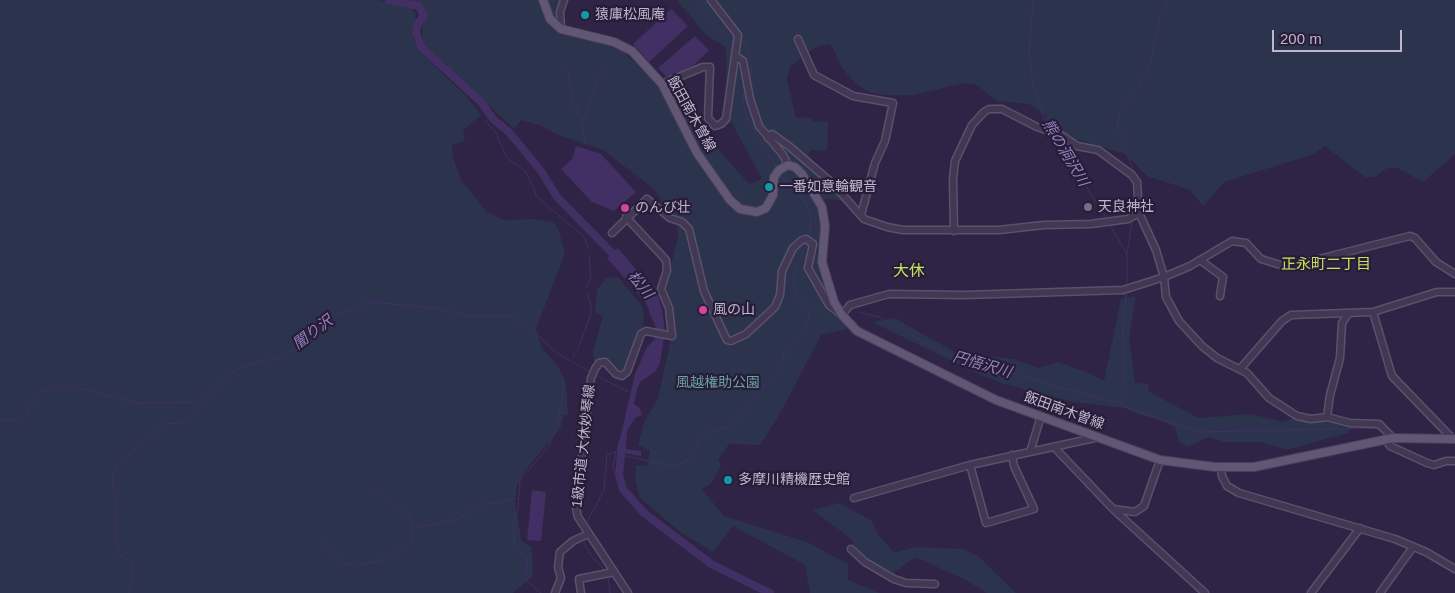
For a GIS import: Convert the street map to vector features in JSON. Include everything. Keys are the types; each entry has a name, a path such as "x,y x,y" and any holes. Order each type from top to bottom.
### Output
{"main road":[{"path":"543,0 550,19 561,29"},
{"name":"飯田南木曽線","path":"561,29 620,44 632,52 662,84 693,146 730,200 745,212 756,212 766,208 773,195 774,176 786,166 794,167 802,174 822,207 825,226 822,262 834,302 842,315 857,331 996,400 1160,460 1221,467 1254,467 1390,439 1453,439"}],"street":[{"path":"561,29 560,12 564,0"},
{"path":"662,84 703,67 711,68 708,118 715,126 721,124 726,119 734,61 737,57 738,35 711,0"},
{"path":"798,39 814,75 853,96 893,103 885,141 875,163 861,215"},
{"path":"737,57 744,61 753,114 768,138 784,155 786,166"},
{"path":"954,231 952,179 955,161 965,136 978,117 989,109 1002,109 1045,130 1054,132 1077,146 1092,148 1106,154 1132,175 1137,182 1139,213 1164,277 1166,297 1179,321 1202,346 1216,358 1240,369 1269,398 1296,416 1311,420 1327,417 1350,423 1379,424 1390,439 1390,446 1427,463 1434,464 1446,460 1455,461"},
{"path":"768,138 768,135 772,134 790,147 832,183 861,215 870,222 888,227 903,230 954,231 1108,222 1128,219 1139,213"},
{"path":"612,233 626,217 647,199 670,218 682,222 689,228 704,291 727,340 735,341 746,334 775,307 780,295 782,271 793,248 802,240 812,241 808,268 829,306 842,315 850,304 889,294 974,295 1123,290 1164,277 1200,260 1228,242 1239,241 1246,243 1261,259 1275,264 1295,267 1410,236 1416,238 1436,262 1455,274"},
{"name":"1級市道 大休妙琴線","path":"626,217 666,260 667,270 661,289 670,316 672,336 646,331 641,334 625,374 616,374 605,362 599,364 593,373 576,508 585,534 609,574 628,593"},
{"path":"1200,260 1223,277 1220,296"},
{"path":"1240,369 1282,321 1291,315 1373,312 1437,292 1455,292"},
{"path":"1373,312 1392,376 1453,439"},
{"path":"1327,417 1330,395 1340,358 1342,323 1349,313"},
{"path":"1030,452 1042,416"},
{"path":"854,498 970,465 1099,437"},
{"path":"1055,448 1113,509 1205,593"},
{"path":"970,465 986,523 1034,509 1014,466 1012,455"},
{"path":"1113,509 1135,512 1144,506 1160,460"},
{"path":"1221,467 1222,476 1227,486 1239,493 1360,528 1413,547 1455,570"},
{"path":"1311,593 1360,528"},
{"path":"555,593 560,578 558,567 560,552 585,534"},
{"path":"1380,593 1413,547"},
{"path":"851,549 864,562 894,579 906,583 935,584"},
{"path":"581,593 579,579 609,574"}],"green space":[{"path":"0,0 379,0 411,7 416,15 413,37 417,49 467,97 481,115 463,130 465,141 452,145 453,158 461,180 487,212 504,220 534,219 553,222 558,228 565,253 536,329 542,349 556,363 566,382 568,415 564,415 560,429 524,472 517,487 515,501 521,540 532,548 533,576 513,593 0,593"},
{"name":"風越権助公園","path":"408,0 563,0 557,30 612,44 624,52 660,86 676,80 704,133 749,184 762,179 727,114 726,47 707,36 677,0 1455,0 1455,154 1423,182 1398,168 1387,168 1375,177 1365,177 1325,146 1314,154 1224,182 1203,206 1190,190 1147,176 1125,154 1074,139 1044,119 1047,116 1029,104 997,101 977,85 965,83 913,95 883,95 869,92 855,83 842,68 832,46 828,44 819,46 808,52 790,67 787,79 796,118 811,117 813,122 828,121 827,151 811,150 808,155 851,202 828,199 816,204 821,218 817,254 831,303 849,326 847,329 821,335 782,410 760,445 729,444 718,460 721,466 711,484 702,489 724,516 807,542 848,564 848,580 879,593 810,593 805,565 733,526 713,552 680,532 640,498 635,478 636,465 647,466 650,451 638,445 644,422 658,398 674,325 666,286 678,237 677,226 654,189 603,150 556,134 542,126 521,120 514,129 423,43 422,25 426,18 422,3"},
{"path":"618,277 642,306 644,318 641,334 622,376 605,362 595,369 593,352 603,316 595,313 597,290 606,278"},
{"path":"1136,296 1129,338 1135,383 1149,384 1148,391 1198,418 1251,414 1283,422 1293,418 1353,425 1348,433 1286,450 1260,442 1225,442 1208,437 1189,447 1179,442 1175,427 1156,419 1125,408 1072,402 1004,384 972,371 872,322 895,318 954,352 1014,359 1038,368 1058,362 1089,373 1104,381 1121,299"},
{"path":"840,503 872,521 877,533 894,553 915,547 964,549 978,556 1016,593 987,593 966,580 915,557 894,573 862,556 850,538 813,510"}],"water":[{"path":"671,9 688,26 649,62 633,44"},
{"path":"695,36 709,50 691,68 667,77 658,68"},
{"path":"576,146 601,154 636,192 614,211 592,202 561,169 572,159"},
{"path":"618,248 658,296 665,331 660,363 656,371 640,382 637,390 634,404 640,408 642,415 635,418 627,431 626,449 641,451 641,456 619,452 619,443 635,374 647,347 655,339 656,328 646,303 607,258"},
{"path":"532,490 546,492 541,541 527,540"}],"waterway":[{"name":"松川","path":"389,0 419,6 424,16 418,23 416,32 421,47 481,102 494,120 509,132 541,171 557,197 619,260"},
{"path":"695,0 708,18 721,31 735,39"},
{"name":"熊の洞沢川","path":"1033,0 1029,53 1033,84 1044,119 1049,128"},
{"path":"1134,174 1117,123 1122,108 1136,90 1149,68 1160,17 1168,0"},
{"path":"741,40 743,40 752,63 750,86"},
{"path":"583,121 603,68"},
{"path":"567,69 573,100 582,123 586,146"},
{"path":"746,88 742,98 747,117 777,169"},
{"path":"485,121 495,131 507,158 525,171 536,196 584,237 588,248"},
{"name":"熊の洞沢川","path":"1054,136 1107,219"},
{"path":"780,175 789,187 803,199 811,214 810,236"},
{"path":"1127,254 1132,221"},
{"name":"熊の洞沢川","path":"1110,225 1127,254 1127,286"},
{"path":"622,455 674,467 688,460 701,437 709,432 727,428 740,419 764,386 779,372 784,355 805,327 809,315 808,309 795,293 793,275 806,245"},
{"path":"587,288 591,277 589,255"},
{"path":"577,351 591,314 587,293"},
{"name":"熊の洞沢川","path":"1124,387 1123,327 1126,293"},
{"name":"闇り沢","path":"0,419 18,420 25,417 38,394 54,386 72,386 137,403 195,402 214,390 237,369 261,361 281,358 294,349 326,319 368,302 437,308 467,316 509,316 533,330 555,352 592,373"},
{"name":"円悟沢川","path":"858,312 879,317 949,356 1113,402"},
{"path":"573,358 575,353"},
{"path":"541,593 526,580 527,559 515,545 513,522 518,508 520,480 549,446 558,423 563,395 562,375"},
{"name":"闇り沢","path":"595,375 629,392"},
{"path":"128,593 132,582 133,564 120,555 115,541 116,499 112,478 118,464 164,424 186,422 207,396"},
{"name":"円悟沢川","path":"1123,396 1122,406 1198,432 1375,428 1386,435"},
{"name":"松川","path":"622,444 619,475 623,489 644,513 711,564 770,593"},
{"path":"586,524 604,490 607,455 621,450"},
{"path":"616,451 613,469 619,475"},
{"path":"320,539 341,562 350,565 361,565 385,559 412,541 413,528 409,515 390,504 385,497 373,489"},
{"path":"414,528 458,519 483,504 503,502 516,498"},
{"path":"584,538 584,543 589,553 605,571"},
{"path":"608,577 610,593"}],"place":[{"name":"猿庫松風庵","path":"585,15"},
{"name":"一番如意輪観音","path":"769,187"},
{"name":"天良神社","path":"1088,207"},
{"name":"のんび壮","path":"625,208"},
{"name":"風の山","path":"703,310"},
{"name":"多摩川精機歴史館","path":"728,480"}],"district":[{"name":"正永町二丁目","path":"1326,265"},
{"name":"大休","path":"909,272"}]}
